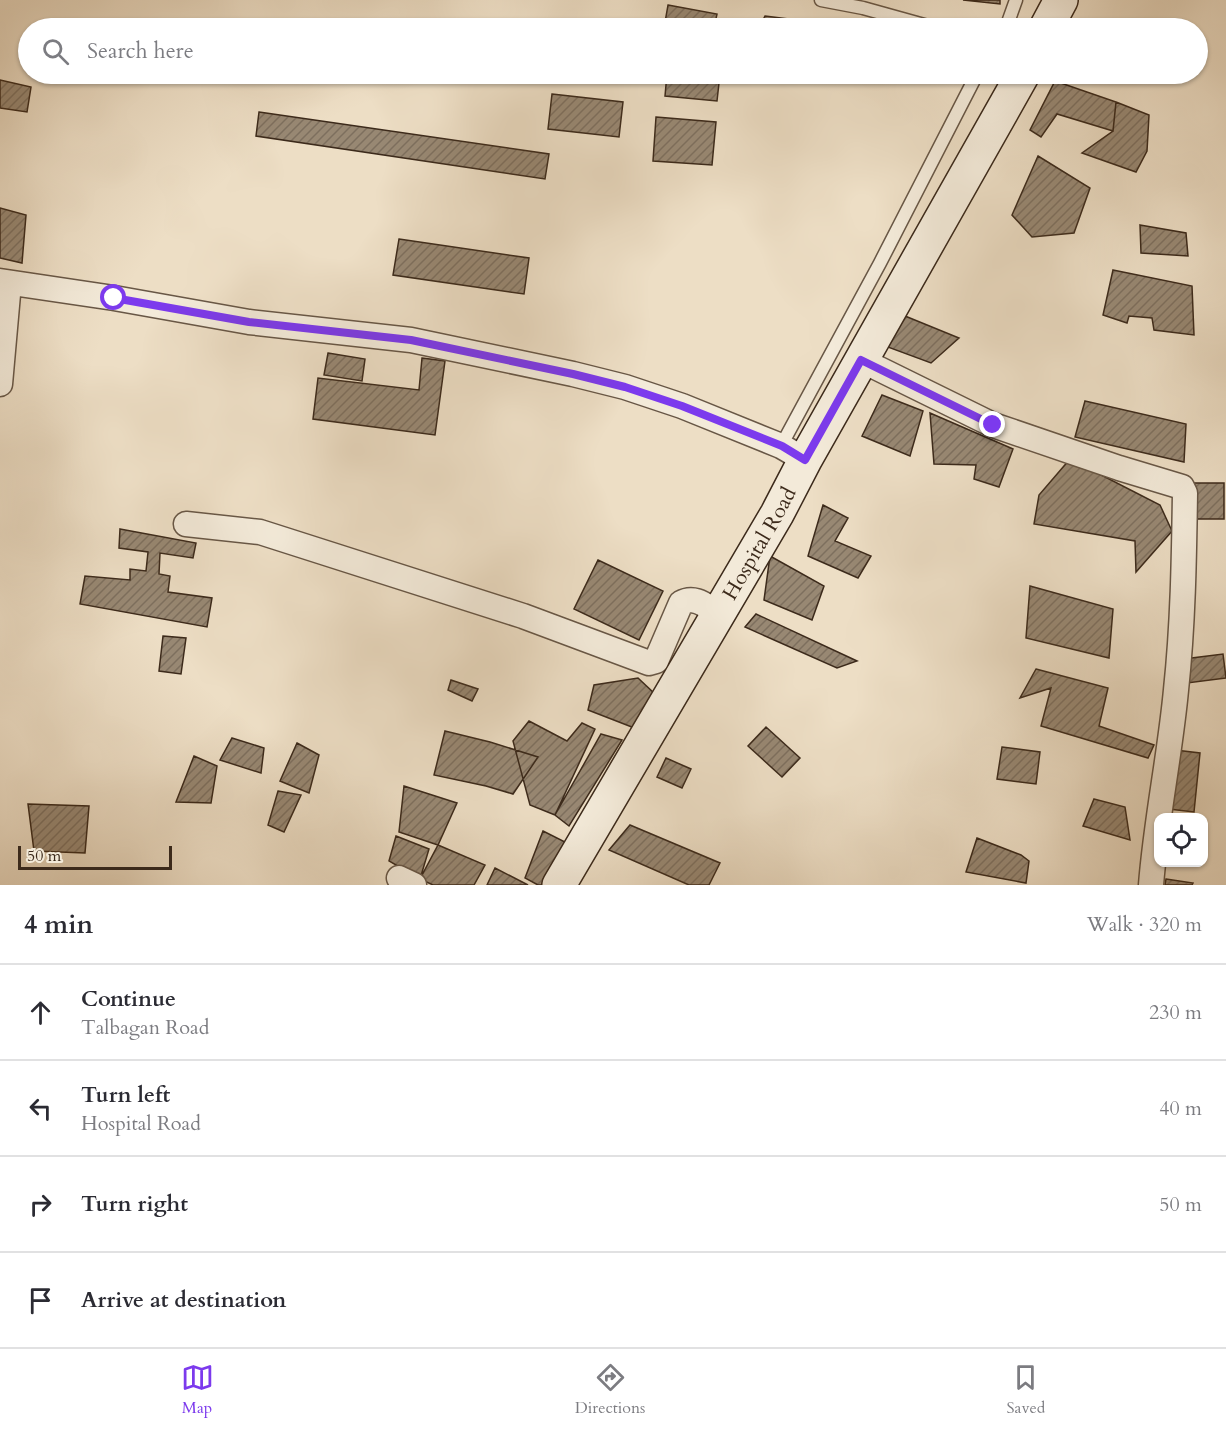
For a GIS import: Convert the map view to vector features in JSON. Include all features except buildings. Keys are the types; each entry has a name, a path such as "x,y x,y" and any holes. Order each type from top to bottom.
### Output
{"main road":[{"path":"1051,18 1061,0"},
{"name":"Hospital Road","path":"559,885 777,514 793,453 861,360 1017,84"}],"street":[{"path":"0,384 5,282 114,298 249,322 422,342 573,374 625,387 682,406 793,453"},
{"path":"861,360 993,425 1182,487 1185,494 1182,616 1176,691 1151,885"},
{"path":"186,524 261,532 523,616 649,663 656,661 681,603 688,599 696,600 718,613"}],"lane":[{"path":"821,0 899,18"},
{"path":"1010,18 1016,0"},
{"path":"793,453 880,263 972,84"}],"route":[{"path":"114,298 249,322 411,340 573,374 625,387 682,406 755,434 782,446 805,460 861,360 993,425"}]}
